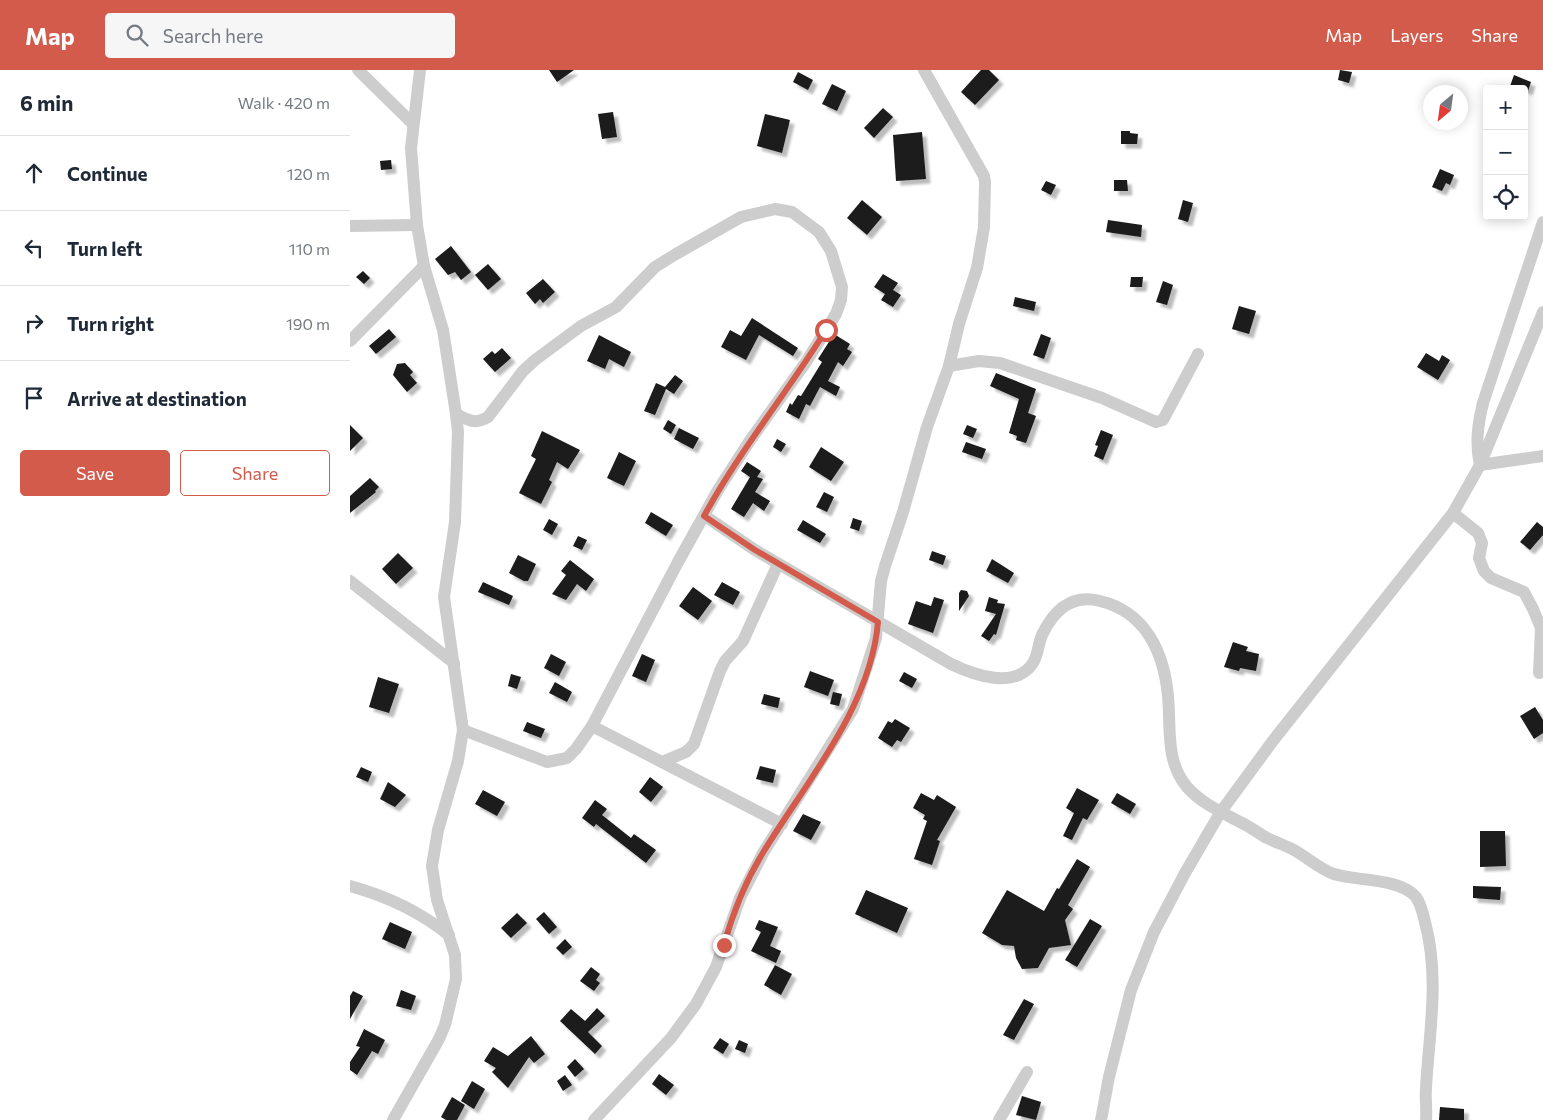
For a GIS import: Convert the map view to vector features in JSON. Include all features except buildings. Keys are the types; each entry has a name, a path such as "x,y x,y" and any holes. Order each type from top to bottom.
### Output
{"street":[{"path":"358,70 414,124"},
{"path":"393,1120 436,1045 445,1025 456,979 456,966 449,935 437,900 432,866 438,830 458,761 463,730 444,597 455,522 458,432 443,330 424,266 417,226 411,148 420,70"},
{"path":"594,1120 671,1038 696,1004 716,967 740,898 763,853 853,709 873,653 878,622 881,581 927,427 949,366 958,324 982,249 984,227 985,182 981,171 924,70"},
{"path":"456,414 473,422 480,422 488,417 523,371 535,360 581,326 616,307 655,267 741,217 775,209 792,212 818,232 831,251 842,287 836,314 806,362 749,442 718,490 592,726 576,749 567,758 547,762 463,730"},
{"path":"1480,465 1477,452 1478,426 1481,411 1543,222"},
{"path":"350,226 417,226"},
{"path":"350,341 424,266"},
{"path":"1101,1120 1109,1077 1131,990 1154,932 1185,873 1220,813 1272,742 1453,513 1480,465 1543,312"},
{"path":"949,366 979,361 1000,363 1102,398 1156,422 1163,420 1198,354"},
{"path":"1480,465 1543,456"},
{"path":"1453,513 1478,533 1482,543 1479,558 1484,571 1491,578 1524,592 1540,628 1539,673"},
{"path":"704,516 778,564 951,664 972,674 988,678 1005,678 1026,670 1037,655 1043,632 1059,610 1079,598 1090,598 1118,606 1131,614 1143,627 1161,660 1168,696 1172,756 1180,776 1194,794 1220,813 1292,849 1332,873 1397,886 1407,890 1416,897 1428,933 1433,975 1433,1012 1426,1089 1426,1120"},
{"path":"662,762 686,752 694,744 720,671 725,661 743,641 778,564"},
{"path":"350,580 454,663"},
{"path":"592,726 782,824"},
{"path":"350,886 379,894 399,903 434,923 449,935"},
{"path":"999,1120 1027,1072"}],"route":[{"path":"724,945 740,898 763,853 853,709 873,653 876,638 878,622 755,550 704,516 718,490 749,442 806,362 826,330"}]}
